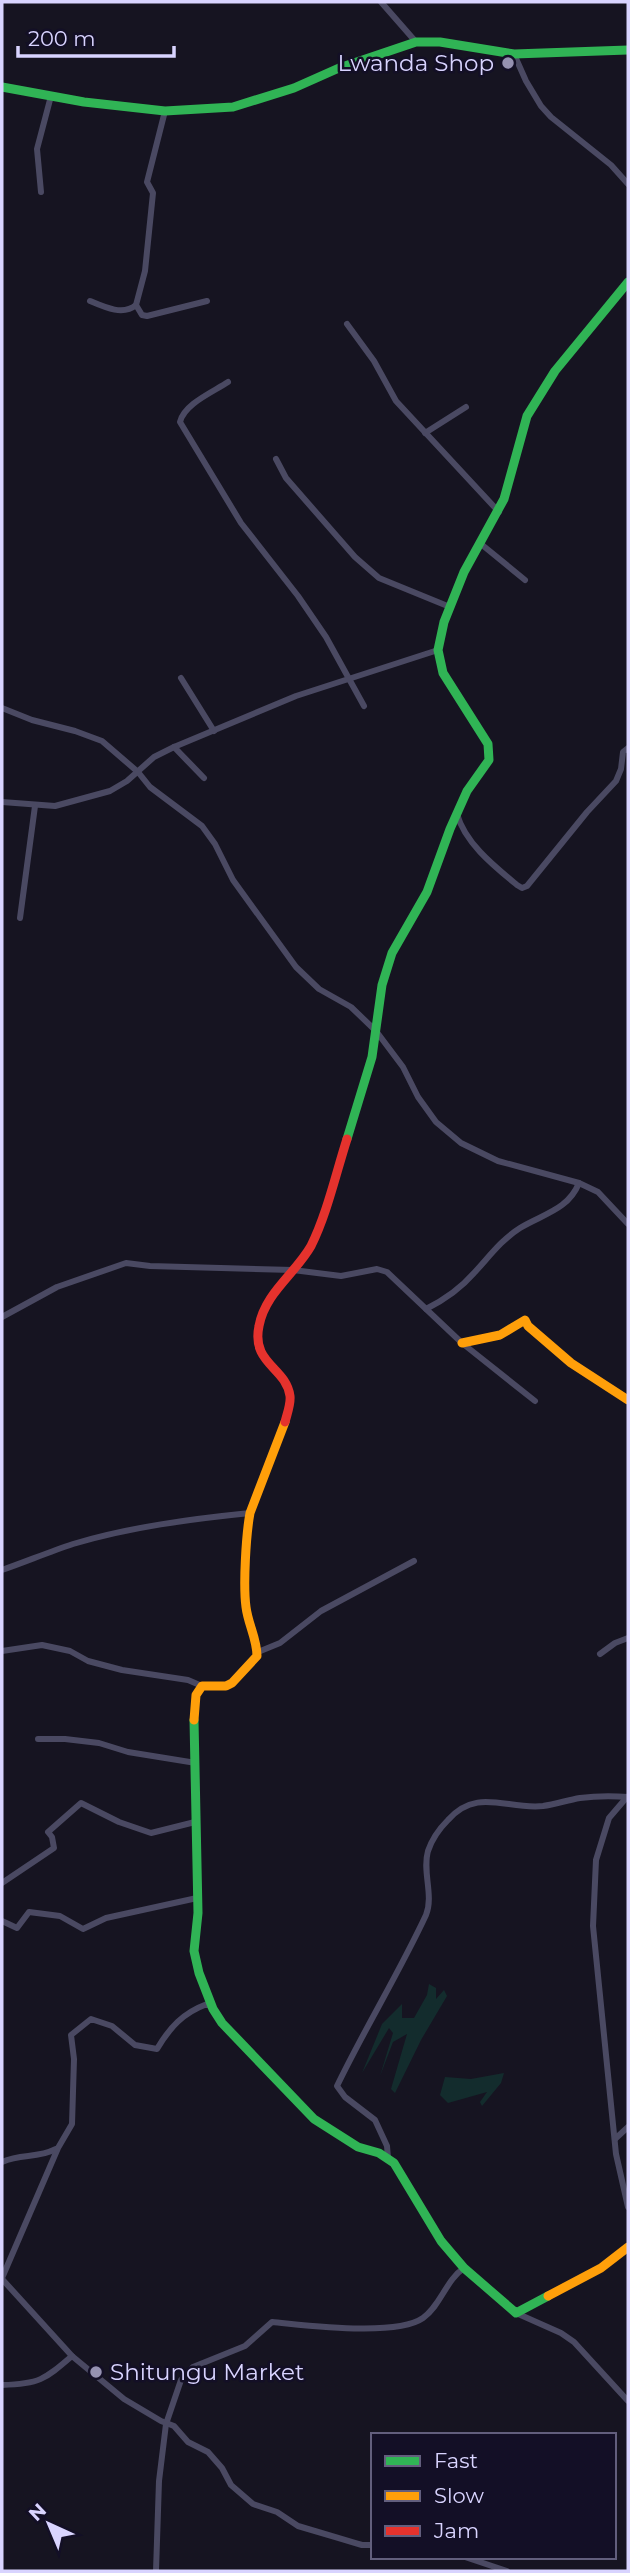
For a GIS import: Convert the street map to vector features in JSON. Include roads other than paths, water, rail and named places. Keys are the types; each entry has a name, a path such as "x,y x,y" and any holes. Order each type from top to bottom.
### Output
{"street":[{"path":"381,2 415,42"},
{"path":"2,87 165,111 233,107 263,99 339,68 415,42 440,42 514,54 628,50"},
{"path":"514,54 541,106 611,165 628,184"},
{"path":"41,192 37,149 51,96"},
{"path":"165,111 147,182 153,193 145,271 137,310 147,316 207,301"},
{"path":"258,1652 246,1607 247,1528 250,1513 284,1430 290,1397 285,1381 263,1358 258,1342 258,1328 271,1296 312,1243 323,1216 372,1057 382,985 392,953 427,892 467,791 489,760 488,744 443,673 439,650 444,622 464,572 499,512 527,416 555,371 628,282"},
{"path":"90,301 117,310 129,310 136,305"},
{"path":"346,324 374,361 396,401 499,512"},
{"path":"228,382 188,408 181,415 180,422 241,523 326,637 364,706"},
{"path":"425,433 466,407"},
{"path":"276,459 286,478 355,556 379,578 450,607"},
{"path":"481,544 525,580"},
{"path":"2,802 34,806 69,804 110,791 154,757 174,747 296,696 439,650"},
{"path":"181,678 214,731"},
{"path":"2,708 102,741 138,772 150,787 202,826 215,844 233,880 308,981 351,1007 376,1031 403,1067 418,1097 436,1122 461,1143 498,1161 579,1183 598,1192 628,1224"},
{"path":"174,747 204,778"},
{"path":"457,814 465,834 522,888 533,880 587,812 616,781 623,752 628,748"},
{"path":"20,918 34,806"},
{"path":"426,1309 460,1286 500,1243 514,1232 563,1205 579,1183"},
{"path":"2,1317 57,1287 126,1263 293,1270 341,1276 382,1269 462,1343 535,1401"},
{"path":"462,1343 500,1335 525,1320 528,1326 571,1363 628,1400"},
{"path":"2,1570 107,1536 205,1518 250,1513"},
{"path":"2,1651 42,1646 70,1651 88,1661 122,1670 188,1680 202,1686 226,1686 254,1660 258,1652 280,1643 321,1611 414,1561"},
{"path":"600,1654 615,1643 628,1638"},
{"path":"202,1686 198,1689 195,1703 195,1958 213,2009 222,2024 314,2119 358,2147 388,2158 436,2234 464,2268 516,2314 561,2333 575,2342 628,2401"},
{"path":"38,1739 99,1743 128,1752 196,1763"},
{"path":"628,1797 609,1818 596,1860 593,1926 619,2172 628,2207"},
{"path":"388,2158 387,2146 375,2120 345,2097 337,2086 427,1912 427,1853 435,1834 455,1811 466,1804 476,1802 534,1807 578,1798 628,1797"},
{"path":"2,1883 54,1848 48,1832 81,1803 119,1822 152,1833 195,1822"},
{"path":"2,1921 17,1928 29,1912 60,1916 75,1927 84,1929 106,1918 197,1898"},
{"path":"213,2009 207,2004 190,2010 169,2029 157,2049 135,2045 112,2026 91,2019 71,2035 74,2059 72,2120 2,2278 72,2356 124,2399 174,2426 188,2442 208,2452 222,2468 231,2485 253,2504 277,2512 298,2526 362,2545 371,2545"},
{"path":"615,2139 628,2127"},
{"path":"2,2162 22,2156 40,2157 58,2148"},
{"path":"516,2314 601,2268 628,2247"},
{"path":"156,2571 159,2480 166,2424 184,2374 193,2367 245,2346 270,2323 349,2328 412,2323 435,2307 454,2277 464,2268"},
{"path":"2,2385 34,2383 72,2356"},
{"path":"471,2559 507,2571"}],"place":[{"name":"Lwanda Shop","path":"508,63"},
{"name":"Shitungu Market","path":"96,2372"}]}
